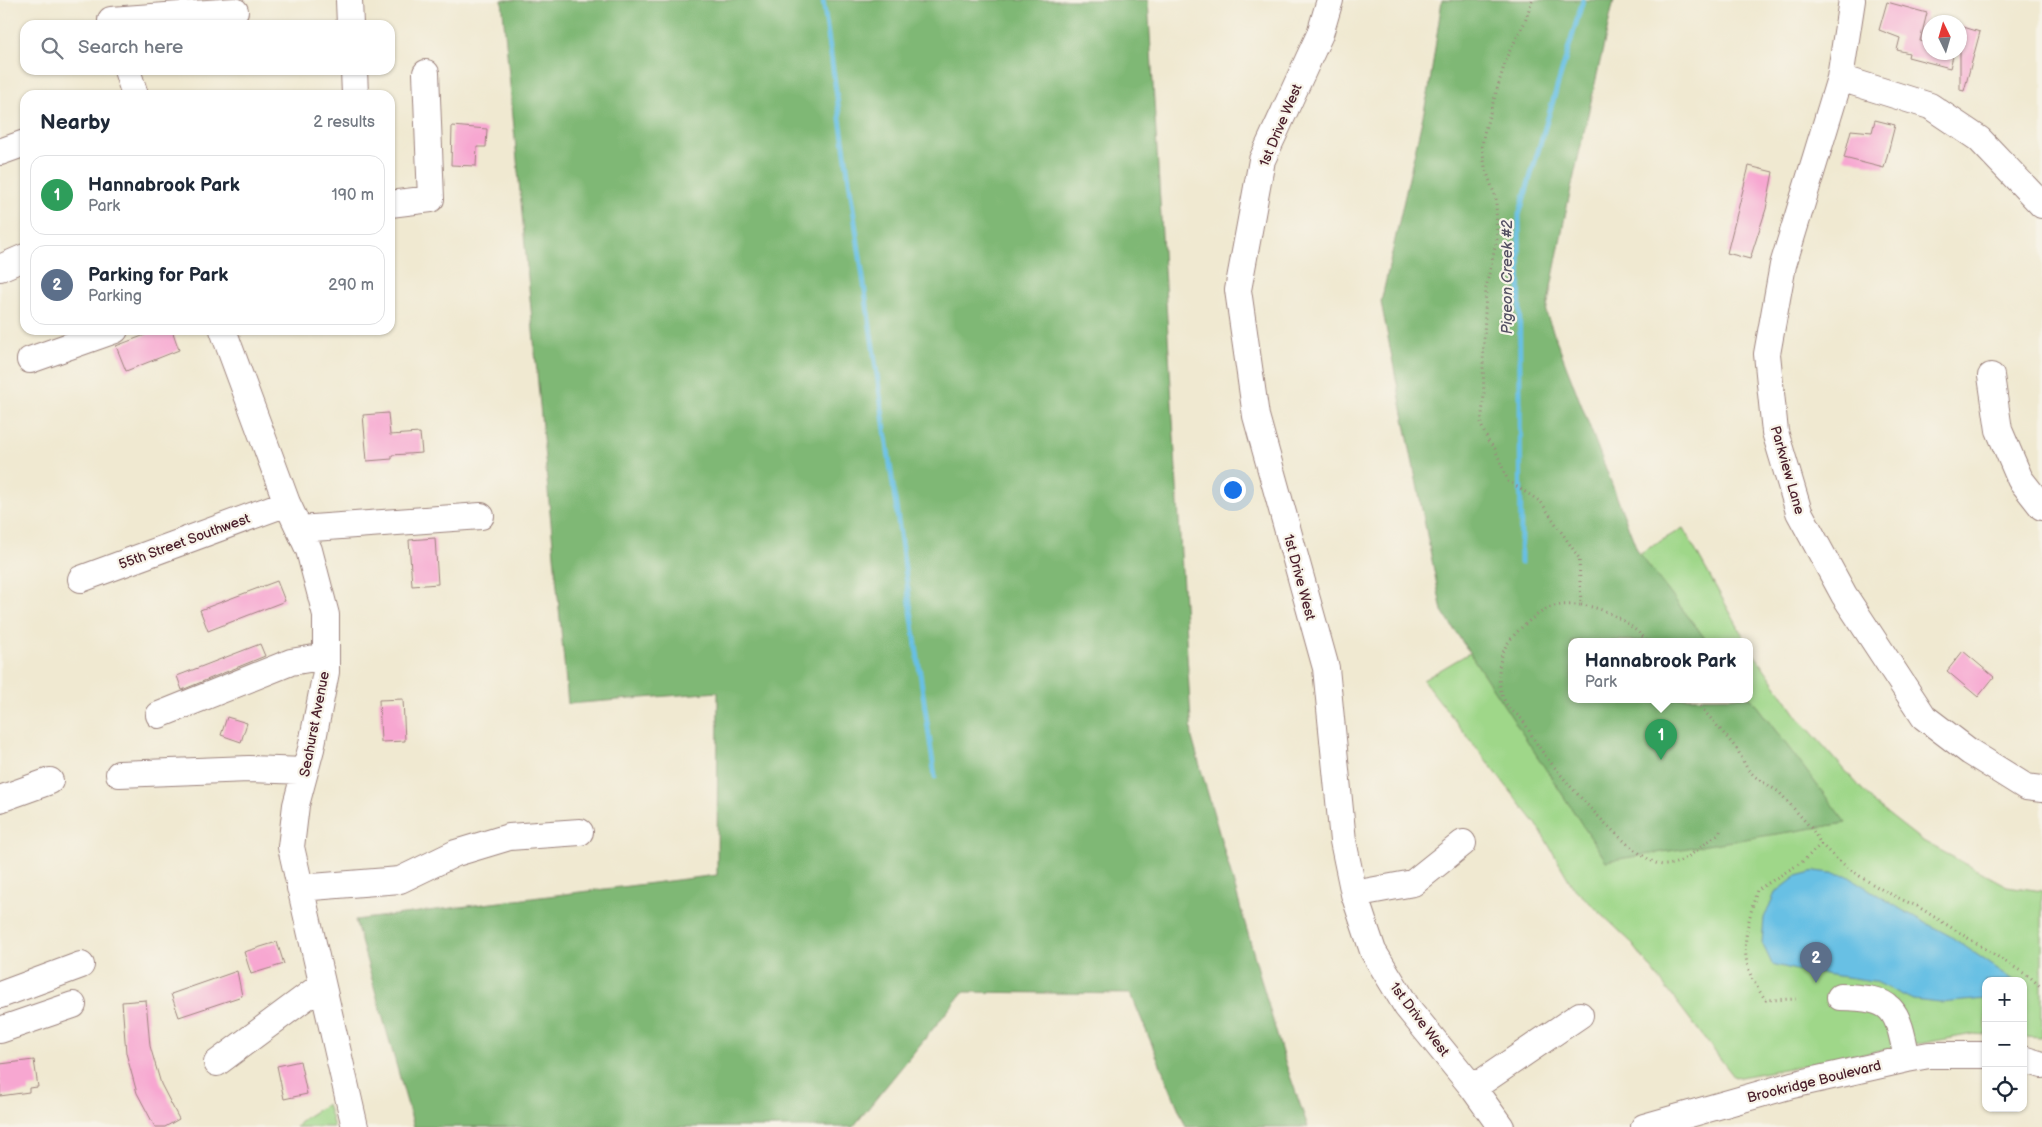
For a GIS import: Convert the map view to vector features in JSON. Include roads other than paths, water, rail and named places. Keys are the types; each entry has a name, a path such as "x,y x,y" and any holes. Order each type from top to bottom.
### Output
{"street":[{"path":"349,0 350,20"},
{"name":"1st Drive West","path":"1330,0 1320,34 1262,160 1238,290 1256,416 1326,668 1343,841 1354,894 1373,951 1407,1007 1473,1088 1501,1127"},
{"name":"Parkview Lane","path":"1852,0 1840,78 1782,265 1766,354 1775,432 1799,512 1844,595 1924,717 1970,752 2026,786 2042,789"},
{"path":"108,15 235,11"},
{"path":"395,204 431,200 426,74"},
{"path":"129,75 133,90"},
{"path":"354,75 355,90"},
{"path":"1840,78 1930,106 1979,139 2042,205"},
{"path":"0,152 20,145"},
{"path":"0,268 20,259"},
{"path":"30,360 101,335"},
{"name":"Seahurst Avenue","path":"226,335 287,503 309,550 326,615 324,680 296,805 291,848 355,1127"},
{"path":"1991,376 1999,430 2020,479 2042,507"},
{"name":"55th Street Southwest","path":"81,579 287,503"},
{"path":"299,529 481,516"},
{"path":"159,715 292,662 326,656"},
{"path":"119,774 249,769 305,771"},
{"path":"0,800 50,781"},
{"path":"300,888 400,880 456,852 508,837 580,832"},
{"path":"1354,894 1413,883 1463,843"},
{"path":"0,995 81,965"},
{"path":"217,1064 322,985"},
{"path":"1840,997 1869,997 1885,1003 1896,1017 1907,1059"},
{"path":"0,1030 73,1006"},
{"path":"1473,1088 1580,1015"},
{"name":"Brookridge Boulevard","path":"1644,1127 1792,1085 1907,1059 1929,1055 1982,1055"},
{"path":"2027,1060 2042,1065"}],"water":[{"path":"1816,871 1846,875 1902,910 1950,936 2009,977 1982,977 1982,999 1940,1003 1913,1000 1874,981 1796,970 1772,964 1762,943 1764,918 1775,893 1797,876"}],"waterway":[{"path":"823,0 935,777"},
{"name":"Pigeon Creek #2","path":"1521,563 1519,215 1583,0"}],"place":[{"name":"Hannabrook Park","path":"1661,760"},
{"name":"Parking for Park","path":"1816,983"}]}
